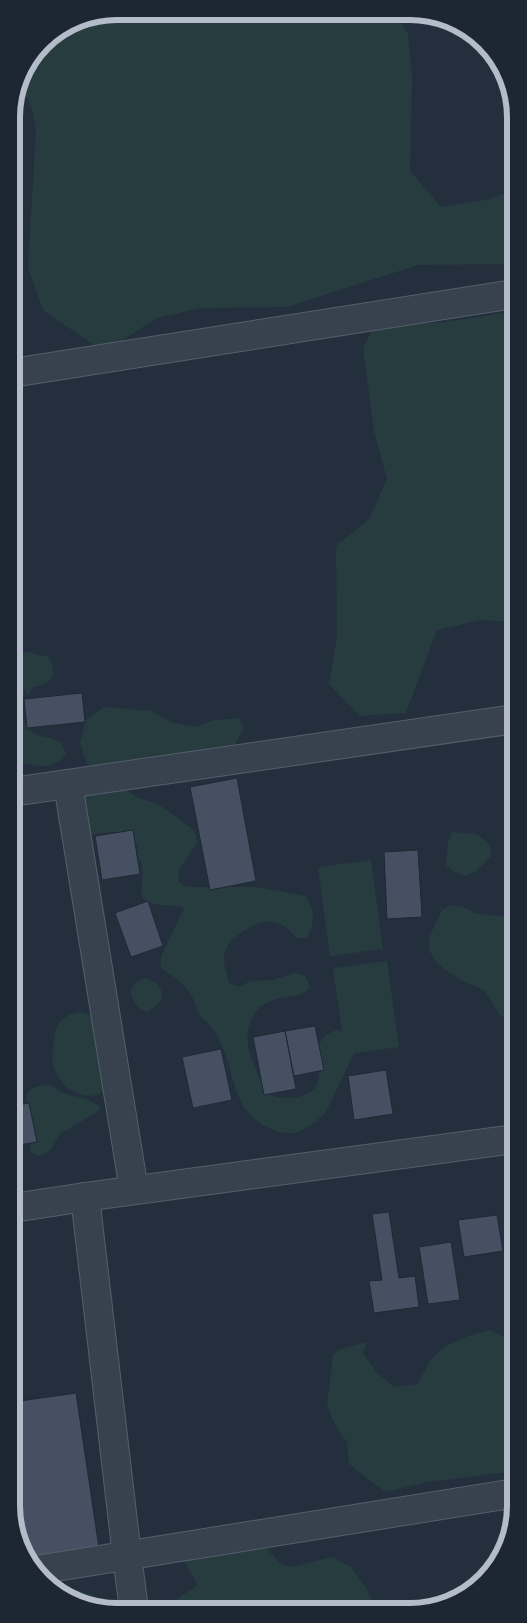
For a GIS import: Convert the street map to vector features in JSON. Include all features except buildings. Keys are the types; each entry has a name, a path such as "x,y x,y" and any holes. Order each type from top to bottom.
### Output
{"street":[{"path":"20,372 507,295"},
{"path":"20,791 507,720"},
{"path":"68,784 134,1190"},
{"path":"20,1207 507,1140"},
{"path":"85,1197 133,1603"},
{"path":"44,1569 507,1494"}],"green space":[{"path":"117,20 400,20 408,34 412,78 410,171 441,207 485,200 507,193 507,264 418,265 287,307 200,308 157,318 118,343 97,347 43,310 28,268 36,130 32,108 23,91 36,63 63,36 86,25 98,22"},
{"path":"507,313 507,622 480,620 437,630 406,713 360,716 329,684 337,638 336,546 369,519 387,479 374,431 363,348 373,329 393,320 436,323"},
{"path":"20,652 49,657 52,663 53,674 49,681 40,686 33,687 27,696 25,688 23,716 32,733 61,743 66,754 58,762 48,766 26,763 20,765"},
{"path":"104,707 151,711 171,722 195,727 215,720 238,718 244,727 234,746 215,757 105,775 87,764 80,743 86,720"},
{"path":"117,787 136,797 158,804 195,831 197,843 179,870 178,882 187,887 256,887 305,896 309,901 313,912 313,922 307,938 296,938 284,926 278,923 264,922 249,927 233,939 225,953 224,962 229,983 240,987 250,981 273,980 294,973 305,976 310,987 302,994 276,999 264,1004 253,1016 248,1033 248,1045 252,1061 266,1093 284,1098 297,1097 312,1090 318,1082 318,1053 320,1044 325,1036 337,1030 342,1032 333,968 387,961 399,1047 354,1053 326,1112 306,1129 290,1133 273,1130 257,1121 245,1109 235,1087 224,1051 214,1031 201,1017 192,996 186,988 161,968 161,957 184,908 153,904 142,898 142,866 138,857 137,845 131,837 123,833 112,832 75,834 65,831 58,823 57,811 72,796"},
{"path":"471,831 490,845 491,856 475,872 465,876 454,872 446,865 448,843 452,832 474,834"},
{"path":"371,860 383,949 330,956 318,867"},
{"path":"452,905 464,907 474,913 507,917 507,1019 498,1014 486,993 448,972 432,955 429,949 429,942 442,910"},
{"path":"144,978 157,984 163,996 161,1001 148,1012 138,1006 131,992 133,986"},
{"path":"79,1012 91,1015 109,1045 106,1090 97,1095 81,1095 68,1088 59,1078 53,1065 55,1032 58,1025 65,1017"},
{"path":"50,1085 65,1094 88,1099 99,1106 99,1111 60,1134 51,1149 41,1156 31,1152 32,1124 27,1094 36,1087"},
{"path":"490,1330 507,1338 507,1472 428,1482 385,1492 349,1464 347,1442 335,1425 327,1405 333,1355 340,1349 367,1342 363,1353 377,1373 395,1387 418,1384 429,1362 443,1348 474,1334"},
{"path":"172,1539 242,1541 266,1548 281,1564 291,1567 332,1557 351,1567 367,1589 372,1603 171,1603 198,1585"},
{"path":"67,1589 93,1595 97,1601 86,1598"}]}
